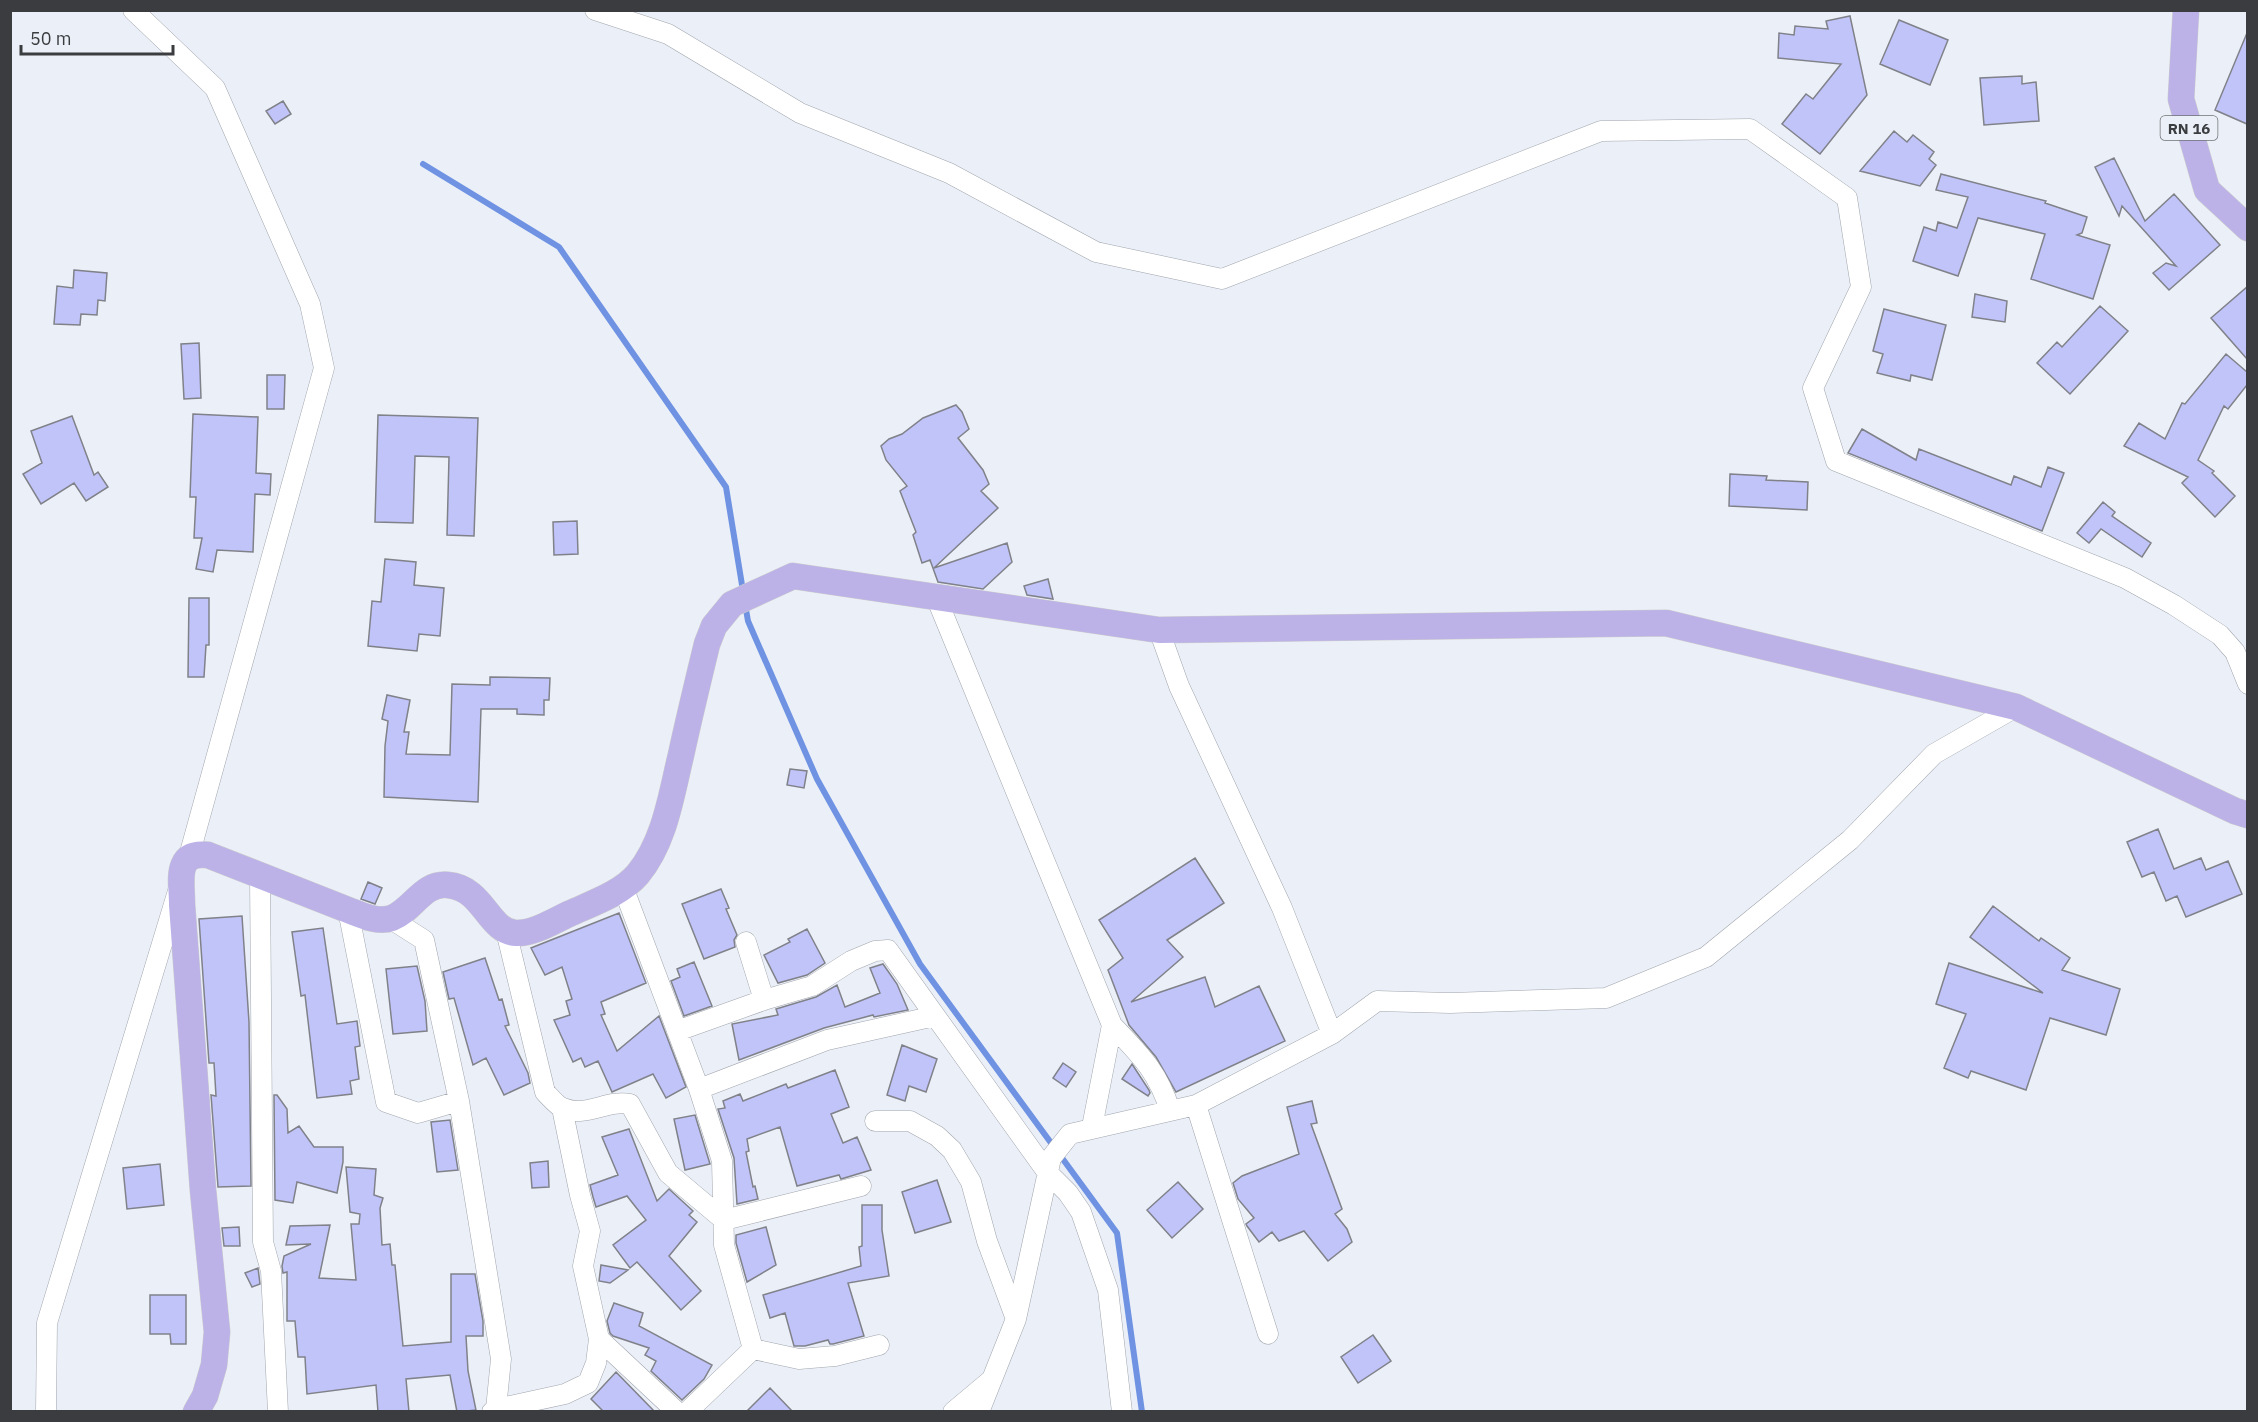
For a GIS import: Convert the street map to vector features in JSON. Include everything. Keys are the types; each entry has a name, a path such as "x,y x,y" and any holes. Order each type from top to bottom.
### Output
{"main road":[{"name":"RN 16","path":"2186,10 2181,99 2207,189 2247,228"},
{"path":"196,1412 205,1396 214,1365 217,1332 203,1190 185,867 198,854 208,855 369,918 391,919 428,888 445,884 460,886 475,896 496,923 506,931 514,933 527,932 590,904 622,887 636,875 654,851 666,817 707,644 714,626 732,604 793,576 1159,630 1666,622 2016,707 2247,815"}],"street":[{"path":"46,1412 47,1323 185,867 324,368 310,304 215,88 133,10"},
{"path":"595,10 668,34 800,113 949,173 1096,252 1222,279 1601,131 1750,129 1847,198 1861,286 1813,388 1836,461 2125,578 2174,605 2220,635 2235,652 2247,684"},
{"path":"936,597 1112,1026 1154,1072 1162,1086 1170,1110"},
{"path":"1159,630 1179,686 1282,908 1332,1034"},
{"path":"979,1412 1016,1318 1049,1165 1070,1134 1196,1104 1332,1034 1377,1001 1450,1003 1606,998 1706,957 1850,840 1934,754 2016,707"},
{"path":"260,877 263,1242 271,1271 278,1412"},
{"path":"622,887 699,1089 722,1161 724,1245 753,1349"},
{"path":"348,910 386,1102 418,1113 459,1101"},
{"path":"391,919 424,940 459,1101 501,1359 494,1410 565,1394 588,1383 596,1363 599,1339 583,1266 590,1231 562,1108"},
{"path":"506,931 545,1092 562,1108 583,1112 619,1101 630,1104 668,1173 724,1220"},
{"path":"746,942 764,1000"},
{"path":"677,1031 764,1000 812,986 851,961 875,951 888,950 935,1016 1049,1165 1081,1212 1108,1290 1122,1412"},
{"path":"699,1089 827,1040 935,1016"},
{"path":"1092,1128 1112,1026"},
{"path":"1196,1104 1268,1334"},
{"path":"875,1120 910,1121 937,1136 952,1150 971,1182 987,1241 1016,1318"},
{"path":"724,1220 861,1186"},
{"path":"599,1339 677,1412"},
{"path":"753,1349 799,1359 835,1356 879,1345"},
{"path":"687,1412 753,1349"},
{"path":"953,1412 991,1381"}],"building":[{"path":"1850,16 1867,95 1820,154 1782,124 1806,94 1813,99 1841,64 1778,58 1779,33 1794,35 1795,26 1828,29 1826,21"},
{"path":"1899,20 1948,40 1930,85 1880,64"},
{"path":"2247,33 2247,124 2215,110"},
{"path":"2022,76 2022,84 2036,82 2039,121 1984,125 1980,78"},
{"path":"283,101 291,114 275,124 266,111"},
{"path":"1894,131 1907,142 1913,135 1934,152 1929,159 1936,165 1920,186 1860,171"},
{"path":"2114,158 2145,221 2174,194 2220,245 2169,290 2153,273 2166,263 2176,266 2122,206 2119,216 2095,167"},
{"path":"1941,174 2046,201 2045,203 2087,217 2082,233 2077,235 2110,245 2093,299 2031,279 2045,234 1978,218 1958,276 1913,261 1924,227 1936,231 1938,222 1957,228 1968,197 1936,190"},
{"path":"74,270 107,273 105,301 98,300 97,315 81,314 80,325 54,324 57,286 73,288"},
{"path":"2247,287 2247,359 2211,318"},
{"path":"1975,294 2007,301 2005,322 1972,317"},
{"path":"2100,306 2128,331 2070,394 2037,363 2057,342 2062,347"},
{"path":"1884,309 1946,325 1932,380 1911,375 1910,381 1877,373 1883,354 1873,351"},
{"path":"199,343 201,398 184,399 181,344"},
{"path":"2226,354 2247,372 2247,385 2228,409 2224,406 2198,460 2214,471 2212,473 2235,496 2215,517 2182,483 2188,477 2124,446 2139,423 2165,439 2182,403 2185,404"},
{"path":"267,375 285,375 284,409 267,409"},
{"path":"956,405 962,412 969,429 958,438 983,470 989,484 981,491 998,508 934,568 1007,543 1012,562 983,589 938,582 930,560 922,563 913,535 916,532 900,491 907,486 886,460 881,446 923,418"},
{"path":"193,414 258,417 256,473 271,474 270,495 255,494 253,552 217,550 213,572 196,569 202,538 194,538 196,497 190,497"},
{"path":"378,415 478,418 474,536 447,535 449,457 415,456 413,523 375,522"},
{"path":"72,416 94,475 98,472 108,487 86,501 74,483 41,504 23,474 42,463 31,431"},
{"path":"1862,429 1916,460 1919,449 2011,485 2014,476 2041,487 2048,467 2064,473 2042,531 1848,453"},
{"path":"1730,474 1767,476 1766,480 1808,482 1807,510 1729,506"},
{"path":"2103,502 2115,512 2112,516 2151,543 2142,557 2101,529 2089,543 2077,533"},
{"path":"577,521 578,554 554,555 553,522"},
{"path":"385,559 416,562 414,585 444,588 440,636 419,634 417,651 368,646 372,601 381,602"},
{"path":"1048,579 1053,599 1027,595 1024,586"},
{"path":"189,598 209,598 209,645 206,645 204,677 188,677"},
{"path":"490,677 550,678 549,700 544,700 544,715 517,714 517,709 481,709 478,802 384,797 388,721 382,719 387,695 410,700 404,732 409,732 406,754 450,755 452,684 490,685"},
{"path":"790,769 807,771 804,788 787,785"},
{"path":"2158,829 2174,869 2201,858 2206,870 2228,861 2242,894 2186,917 2177,896 2166,901 2154,872 2142,877 2127,842"},
{"path":"1195,858 1224,903 1167,940 1183,957 1131,1002 1205,977 1215,1007 1259,986 1285,1041 1176,1092 1156,1057 1129,1025 1108,970 1123,958 1099,920"},
{"path":"368,882 382,888 375,904 361,899"},
{"path":"721,889 729,908 726,909 737,935 734,940 735,947 704,959 682,904"},
{"path":"1993,906 2039,941 2041,938 2070,958 2062,970 2120,989 2106,1035 2050,1018 2026,1090 1971,1071 1968,1078 1944,1068 1966,1014 1936,1004 1949,963 2043,993 1970,937"},
{"path":"619,913 646,983 601,1002 605,1014 601,1015 617,1051 659,1016 686,1087 666,1098 653,1074 612,1092 598,1061 585,1067 581,1058 573,1062 554,1020 570,1015 566,1001 572,999 562,967 545,975 531,948"},
{"path":"242,916 249,1022 251,1186 218,1187 211,1095 216,1096 214,1063 209,1063 199,919"},
{"path":"323,928 337,1024 357,1021 360,1046 355,1047 359,1079 350,1081 352,1094 317,1098 305,995 301,996 292,932"},
{"path":"807,929 825,963 807,975 778,983 764,955 790,942 788,939"},
{"path":"485,958 499,1000 502,999 509,1025 505,1026 528,1073 530,1083 504,1095 486,1058 473,1065 454,998 449,999 443,972"},
{"path":"694,962 712,1006 684,1016 671,981 680,977 677,969"},
{"path":"883,964 897,984 908,1010 874,1017 873,1015 824,1028 739,1060 732,1024 778,1015 776,1009 816,997 837,985 845,1007 880,993 870,968"},
{"path":"417,966 425,1001 427,1031 393,1034 386,969"},
{"path":"902,1045 937,1059 926,1092 909,1086 905,1101 887,1095"},
{"path":"1063,1063 1076,1072 1066,1087 1053,1078"},
{"path":"1132,1064 1149,1090 1148,1096 1122,1079"},
{"path":"835,1070 849,1107 831,1114 843,1143 857,1137 871,1170 841,1179 839,1175 797,1186 780,1127 747,1139 749,1151 746,1152 753,1187 755,1186 758,1199 737,1204 734,1158 718,1109 725,1108 723,1101 740,1094 743,1101 786,1084 788,1088"},
{"path":"274,1095 277,1095 287,1109 288,1133 299,1126 314,1147 343,1147 343,1162 337,1193 297,1182 293,1203 275,1200"},
{"path":"1312,1101 1317,1123 1311,1124 1342,1209 1335,1214 1347,1229 1352,1242 1328,1261 1304,1231 1279,1241 1272,1232 1259,1242 1246,1224 1254,1218 1238,1199 1233,1183 1242,1176 1299,1154 1287,1107"},
{"path":"695,1115 710,1164 685,1170 674,1119"},
{"path":"450,1120 458,1170 437,1172 431,1122"},
{"path":"629,1129 657,1201 669,1189 693,1211 689,1215 697,1222 669,1256 701,1291 681,1310 637,1262 630,1268 613,1245 646,1220 627,1196 596,1207 593,1197 590,1185 618,1175 602,1137"},
{"path":"548,1161 549,1187 532,1188 530,1163"},
{"path":"160,1164 164,1205 127,1209 123,1168"},
{"path":"346,1167 376,1169 374,1195 383,1198 380,1208 382,1245 390,1244 392,1265 395,1265 403,1346 451,1342 451,1274 475,1274 483,1321 483,1336 466,1336 468,1371 476,1410 457,1412 450,1375 406,1379 409,1412 378,1412 376,1385 307,1394 305,1357 298,1357 295,1321 287,1321 287,1272 283,1273 282,1266 284,1256 311,1244 286,1245 290,1226 330,1225 319,1278 356,1280 351,1224 359,1224 360,1214 350,1212"},
{"path":"937,1180 951,1222 915,1233 902,1192"},
{"path":"1178,1182 1203,1209 1172,1238 1147,1210"},
{"path":"862,1205 882,1205 882,1230 889,1276 848,1283 864,1336 833,1344 830,1344 828,1340 805,1346 794,1346 785,1313 770,1318 763,1295 861,1266 859,1247 862,1246"},
{"path":"239,1227 240,1246 224,1246 222,1228"},
{"path":"766,1227 776,1265 747,1282 736,1243 736,1235"},
{"path":"601,1265 628,1270 610,1283 599,1281"},
{"path":"258,1268 260,1284 252,1287 245,1273"},
{"path":"150,1295 186,1295 186,1344 171,1344 170,1334 150,1334"},
{"path":"614,1303 643,1313 639,1326 712,1365 704,1379 682,1400 651,1371 656,1361 645,1355 649,1348 610,1333 607,1321"},
{"path":"1373,1335 1391,1361 1358,1383 1341,1357"},
{"path":"616,1372 655,1412 604,1412 591,1399"},
{"path":"770,1388 793,1412 746,1412"}],"waterway":[{"path":"423,164 559,247 726,487 743,591"},
{"path":"745,604 748,621 817,779 920,964 1117,1233 1142,1412"}]}
